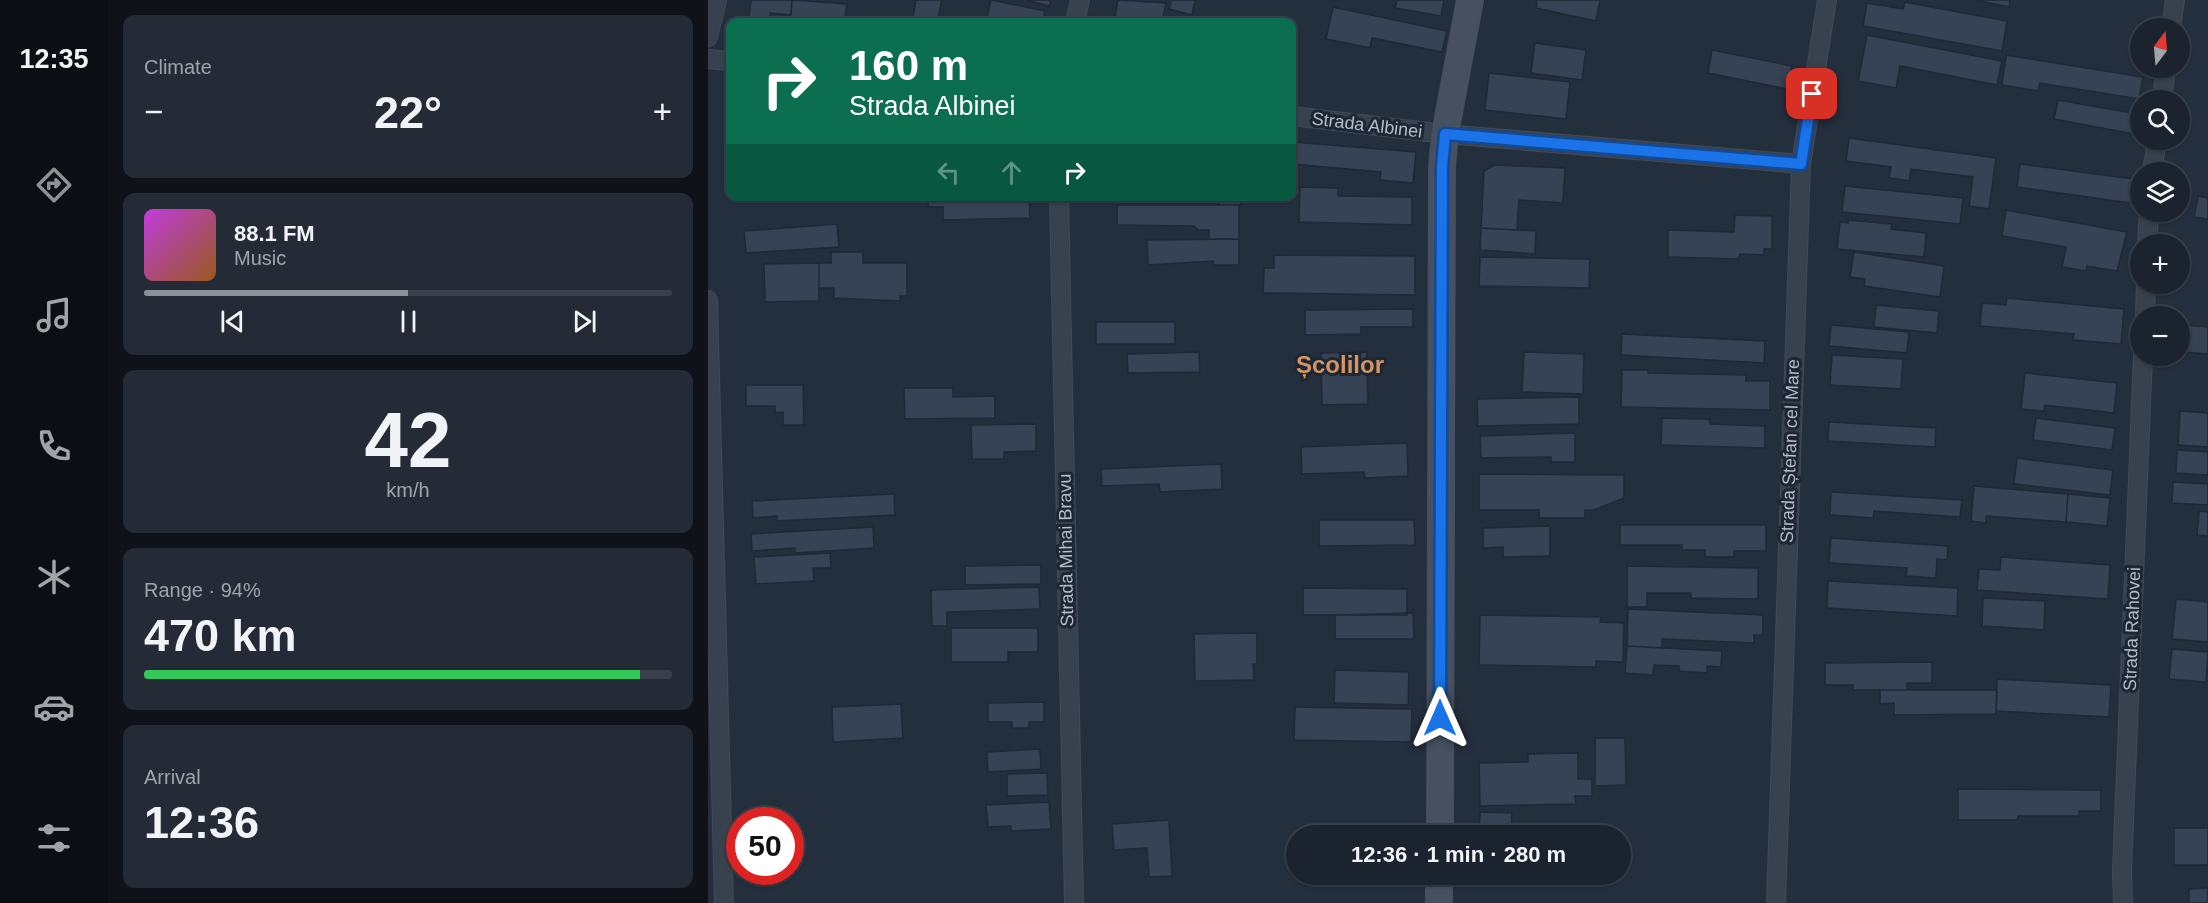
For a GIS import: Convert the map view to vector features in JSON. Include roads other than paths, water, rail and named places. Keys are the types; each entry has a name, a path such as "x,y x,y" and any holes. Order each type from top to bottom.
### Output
{"main road":[{"path":"1440,825 1442,167 1445,134 1470,0"},
{"path":"1439,903 1440,885"}],"street":[{"path":"708,37 717,0"},
{"path":"1076,18 1080,0"},
{"name":"Strada Ștefan cel Mare","path":"1776,903 1801,164 1827,0"},
{"path":"2172,18 2175,0"},
{"path":"708,59 726,61"},
{"name":"Strada Albinei","path":"1296,116 1445,134 1801,164"},
{"name":"Strada Mihai Bravu","path":"1059,201 1074,903"},
{"path":"708,300 713,660 724,903"},
{"name":"Strada Rahovei","path":"2123,903 2122,871 2143,366"}],"district":[{"name":"Școlilor","path":"1340,365"}]}
